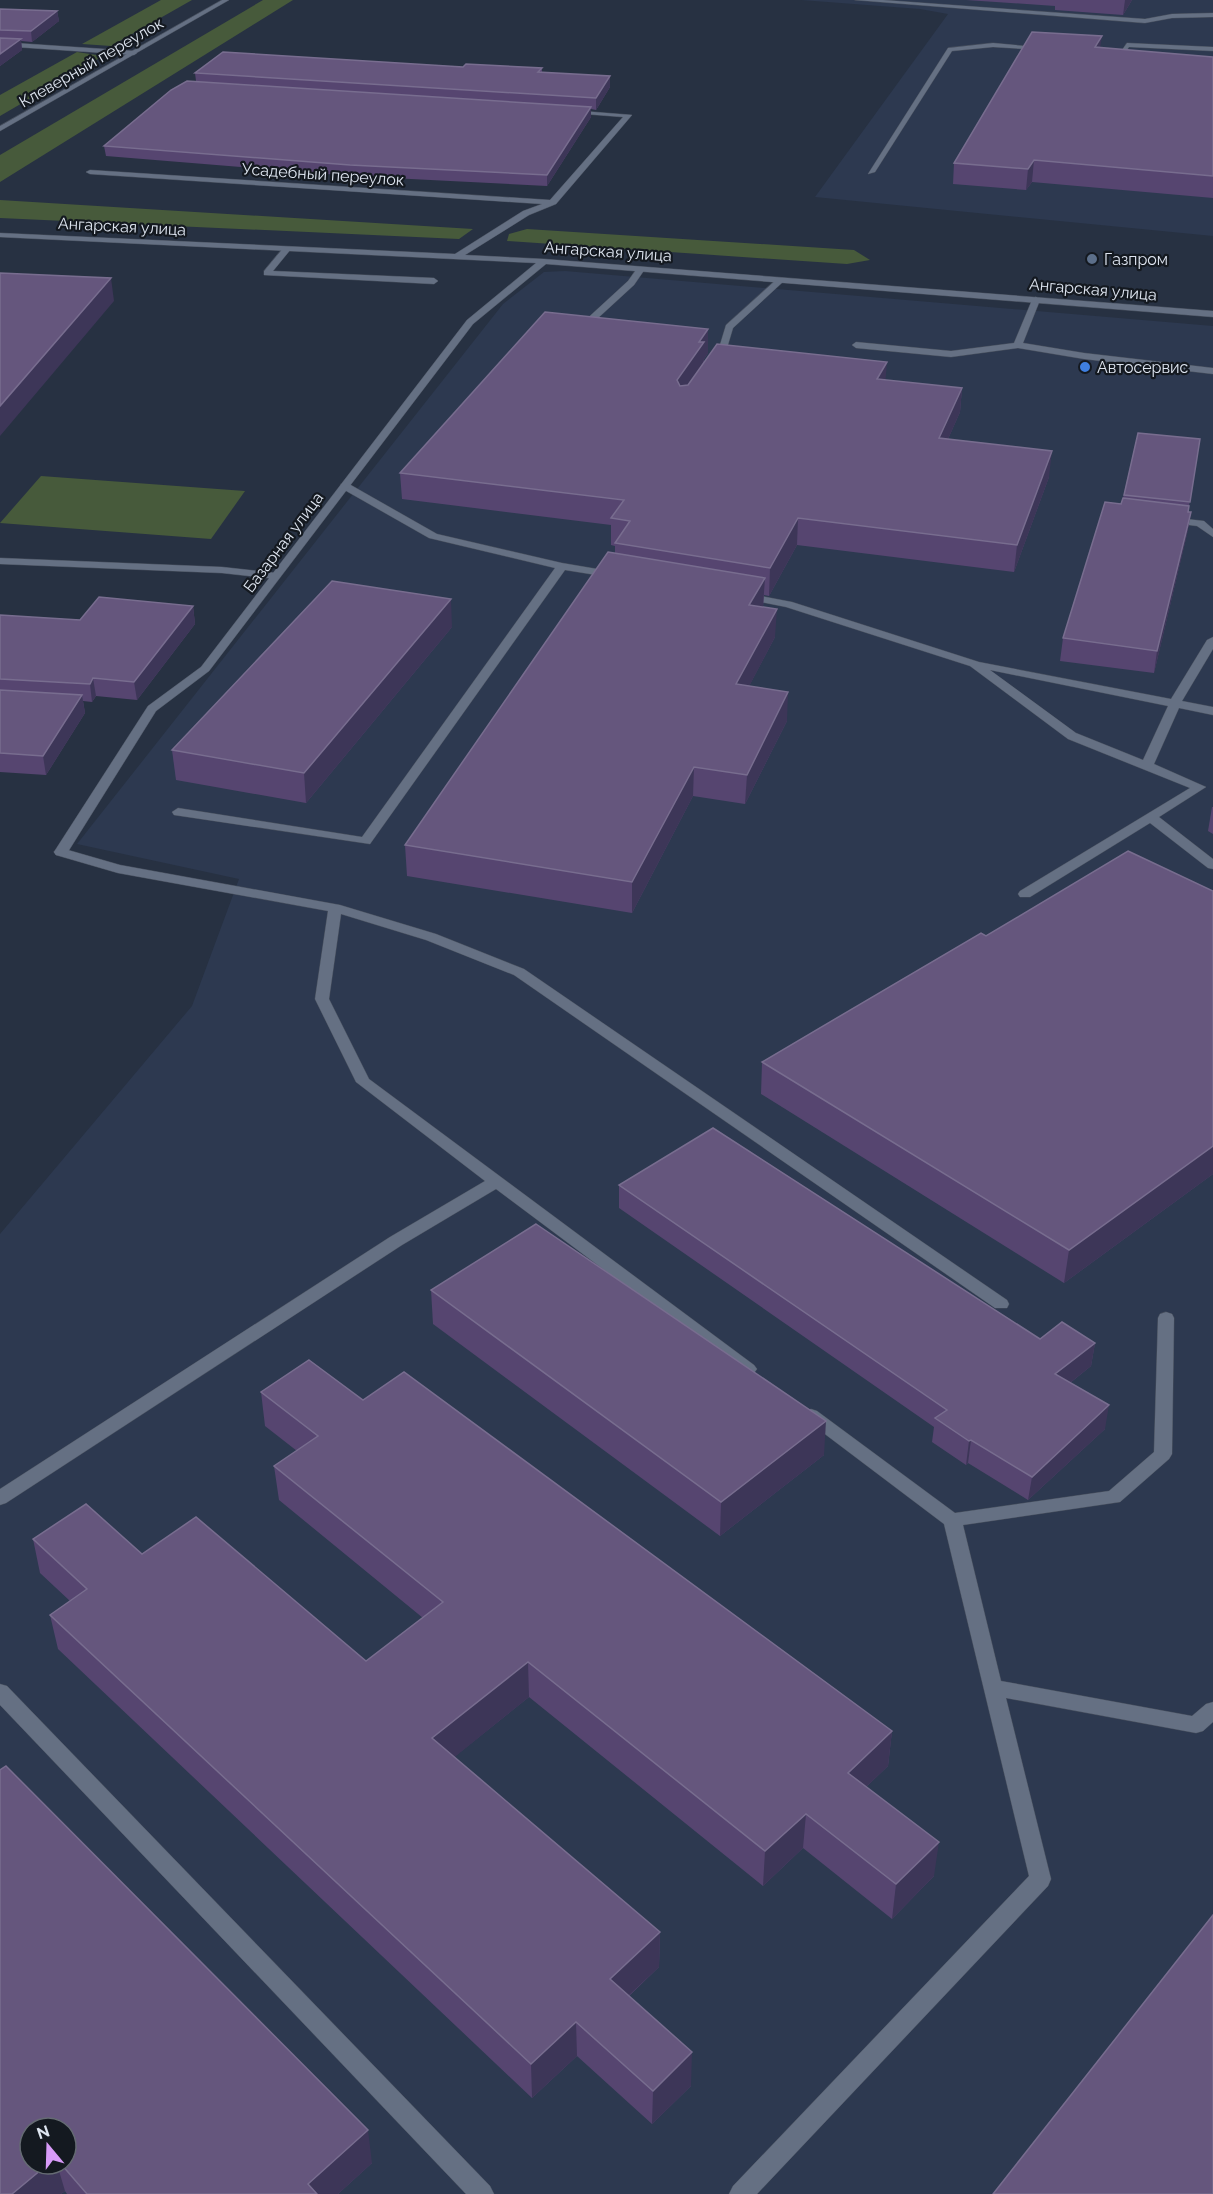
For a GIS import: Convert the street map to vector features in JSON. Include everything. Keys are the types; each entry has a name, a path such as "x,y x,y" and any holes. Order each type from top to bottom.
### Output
{"street":[{"name":"Клеверный переулок","path":"0,129 226,0"},
{"path":"858,0 1145,21 1172,16 1213,15"},
{"path":"0,44 134,53"},
{"path":"871,172 950,49 993,45 1053,48"},
{"path":"1124,52 1127,45 1213,48"},
{"path":"1100,51 1124,52 1135,56"},
{"path":"456,257 526,213 553,202 628,115 558,111"},
{"name":"Усадебный переулок","path":"90,172 553,202"},
{"name":"Ангарская улица","path":"0,235 544,261 1213,314"},
{"path":"287,249 267,273 434,281"},
{"name":"Базарная улица","path":"335,908 118,869 61,852 152,709 205,669 470,322 544,261"},
{"path":"582,328 632,283 641,269"},
{"path":"710,368 723,348 729,327 781,280"},
{"path":"1018,345 1036,300"},
{"path":"856,345 951,354 1018,345 1084,356 1213,371"},
{"path":"345,486 433,536 562,566 630,577"},
{"path":"1154,518 1200,523 1213,534"},
{"path":"0,561 222,570 276,576"},
{"path":"178,812 364,841 562,566"},
{"path":"732,594 788,604 974,664 1213,711"},
{"path":"1147,766 1175,703 1213,640"},
{"path":"974,664 1072,736 1200,787 1025,894"},
{"path":"1151,817 1213,865"},
{"path":"762,1379 363,1082 322,999 335,908 430,937 519,972 1001,1304"},
{"path":"0,1498 396,1241 495,1182"},
{"path":"952,1520 1114,1497 1163,1454 1166,1318"},
{"path":"741,2194 1040,1879 952,1520 800,1407"},
{"path":"993,1688 1196,1725 1213,1710"},
{"path":"0,1692 482,2194"}],"shaded area":[{"path":"801,0 1213,0 1213,236 815,197 948,14 920,9"},
{"path":"565,271 1213,326 1213,2194 0,2194 0,1234 192,1006 239,879 77,844 503,304 544,272"}],"green space":[{"path":"161,0 192,0 111,46 82,44"},
{"path":"263,0 293,0 0,182 0,155"},
{"path":"77,52 103,56 0,116 0,95"},
{"path":"0,200 473,229 459,239 0,218"},
{"path":"527,229 854,250 870,260 847,264 507,241 509,234"},
{"path":"41,476 245,491 211,539 0,523"}],"building":[{"path":"0,9 57,11 31,31 0,30"},
{"path":"1032,32 1102,36 1095,47 1213,57 1213,176 1034,160 1028,169 954,163"},
{"path":"0,38 21,39 0,54"},
{"path":"223,52 463,67 466,64 542,68 538,72 610,76 596,98 195,73"},
{"path":"187,81 591,107 547,175 350,165 104,146 171,90"},
{"path":"0,273 111,278 0,406"},
{"path":"545,312 708,329 699,342 704,342 677,380 680,386 688,385 717,344 887,362 877,379 962,388 939,438 1052,451 1017,545 798,518 770,568 615,543 630,521 611,518 624,500 400,473"},
{"path":"1138,433 1200,439 1190,502 1124,495"},
{"path":"1123,498 1189,506 1188,512 1191,512 1157,651 1063,638 1105,502 1121,504"},
{"path":"608,552 765,578 749,605 777,609 736,684 788,692 747,775 694,767 632,882 405,845"},
{"path":"332,581 451,599 304,773 172,750"},
{"path":"99,597 193,606 134,682 93,678 90,684 0,679 0,615 80,620"},
{"path":"0,690 82,695 43,756 0,753"},
{"path":"1128,851 1213,891 1213,1146 1069,1250 762,1062 981,933 986,936"},
{"path":"713,1128 1040,1339 1062,1322 1095,1343 1055,1374 1109,1405 1032,1477 971,1440 969,1441 935,1418 947,1410 619,1185"},
{"path":"536,1224 826,1421 721,1502 431,1290"},
{"path":"309,1360 363,1400 404,1372 892,1731 848,1773 939,1842 896,1884 806,1814 765,1851 528,1662 432,1738 660,1932 610,1979 692,2052 653,2091 576,2022 531,2064 50,1615 87,1589 33,1539 86,1504 142,1554 196,1517 366,1661 443,1602 274,1466 318,1436 261,1392"},
{"path":"6,1766 368,2130 308,2184 317,2194 87,2194 71,2176 78,2176 78,2116 18,2116 18,2176 34,2176 12,2194 0,2194 0,1770"},
{"path":"1213,1915 1213,2194 993,2194"}],"place":[{"name":"Газпром","path":"1092,259"},
{"name":"Автосервис","path":"1085,367"}]}
